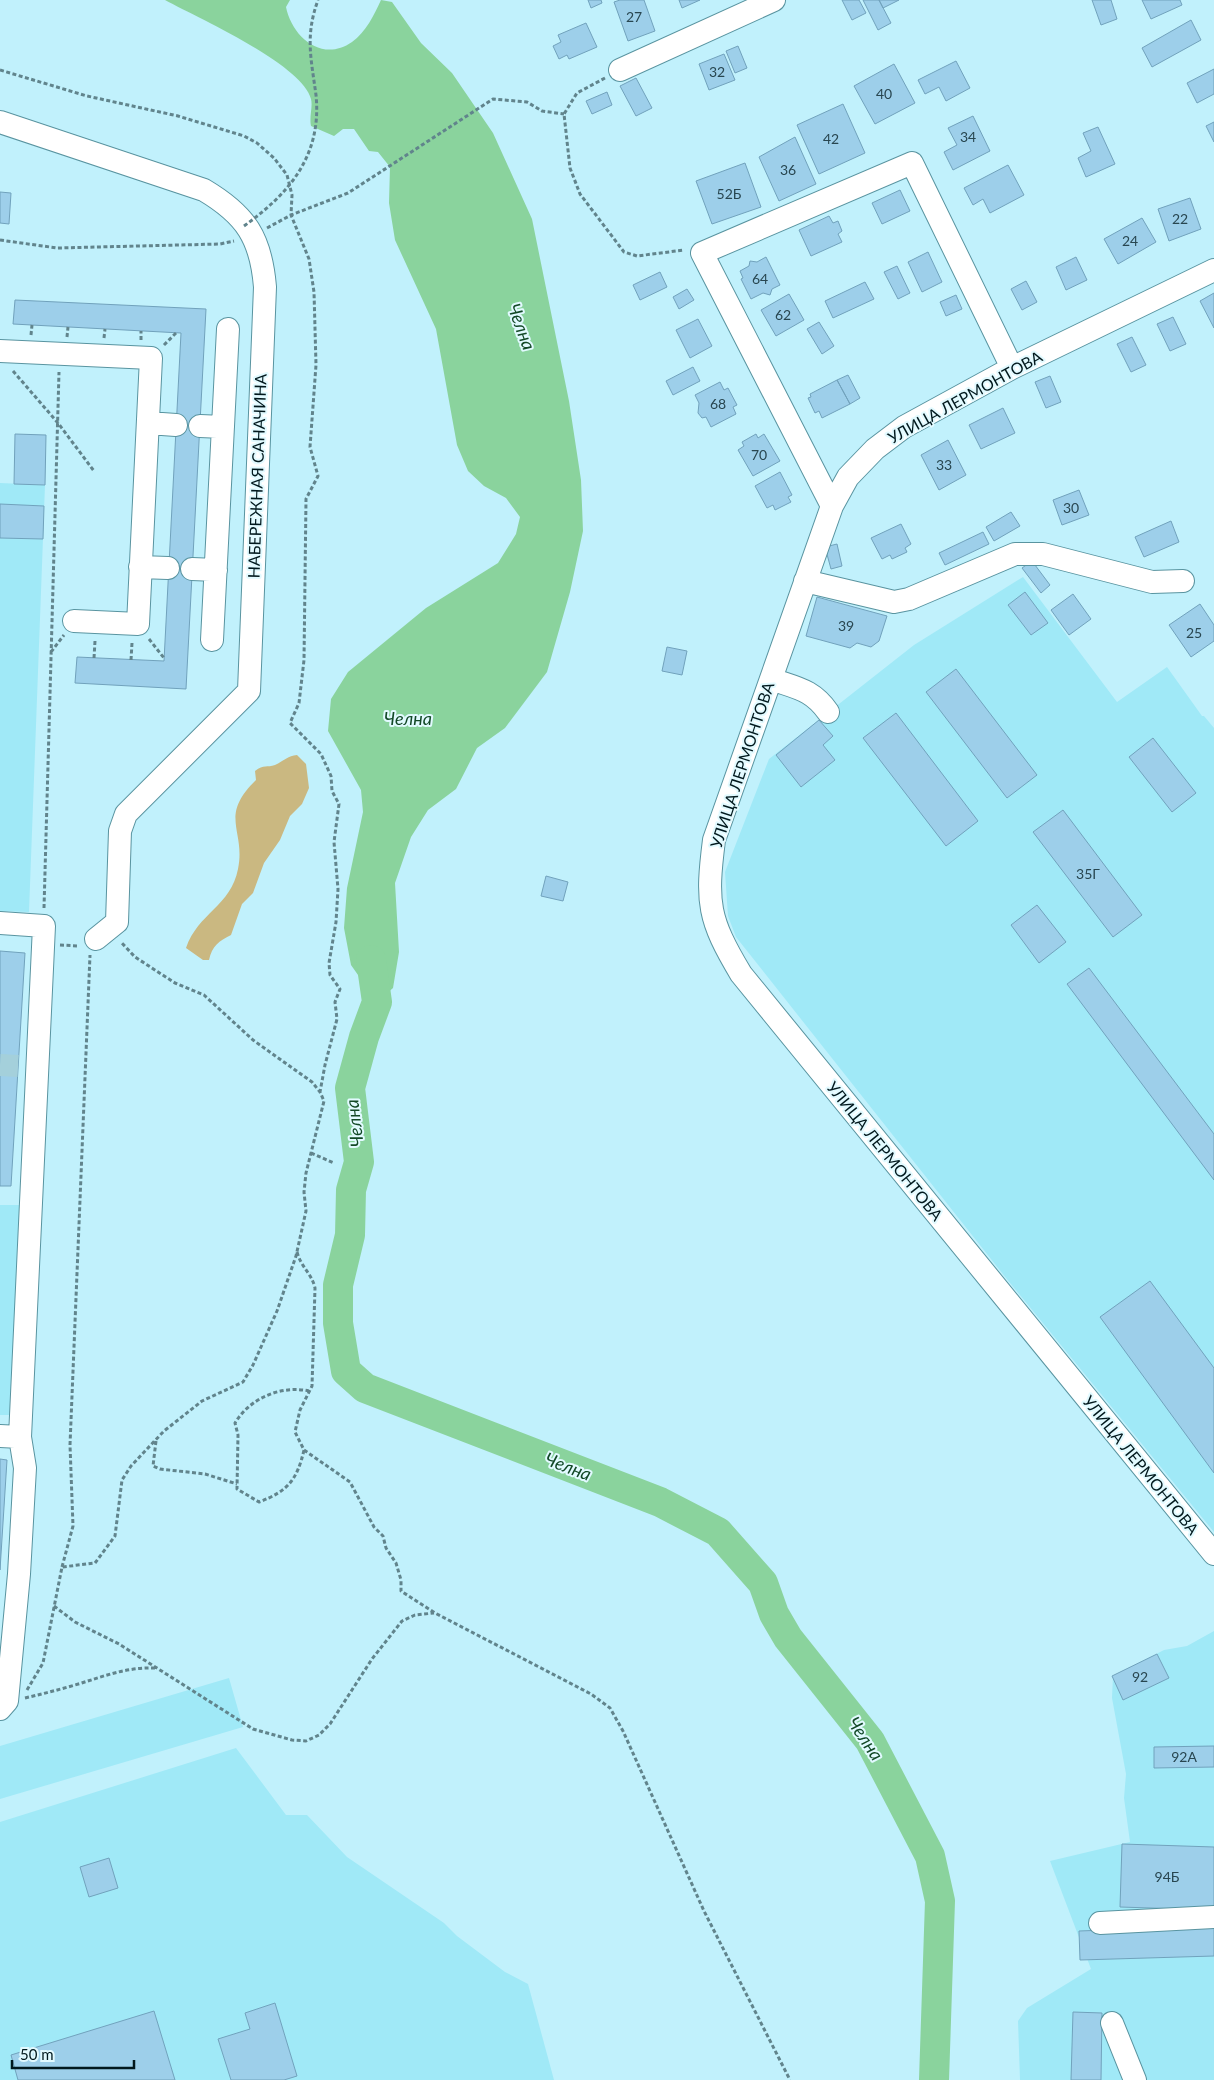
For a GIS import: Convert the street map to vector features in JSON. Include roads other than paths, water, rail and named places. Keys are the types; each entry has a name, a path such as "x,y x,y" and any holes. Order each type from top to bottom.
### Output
{"street":[{"path":"620,70 774,0"},
{"name":"НАБЕРЕЖНАЯ САНАЧИНА","path":"0,122 204,190 221,200 238,215 249,231 262,260 265,287 249,691 126,814 120,831 117,922 102,940"},
{"path":"832,506 702,253 912,162 1012,368"},
{"name":"УЛИЦА ЛЕРМОНТОВА","path":"1214,270 1012,368 904,427 875,449 848,477 832,506 714,840 709,879 711,914 721,941 741,974 1214,1554"},
{"path":"212,640 228,329"},
{"path":"3,357 60,354 151,358 138,624 74,621"},
{"path":"148,423 176,425"},
{"path":"200,426 223,427"},
{"path":"805,581 894,602 909,599 1015,554 1043,554 1152,582 1183,581"},
{"path":"140,566 168,568"},
{"path":"192,569 216,570"},
{"path":"771,679 811,693 818,698 828,712"},
{"path":"0,923 43,935 28,1067 10,1437 25,1468 9,1573 4,1705"},
{"path":"1100,1923 1214,1917"},
{"path":"1112,2024 1135,2080"}],"water":[{"name":"Челна","path":"165,0 290,0 286,7 289,18 302,37 310,44 330,50 341,48 357,38 369,23 381,0 392,2 421,43 452,73 493,133 532,219 569,401 581,480 583,531 570,592 547,672 505,728 477,748 456,789 428,810 411,837 395,883 399,952 393,988 377,1002 351,965 344,928 347,888 363,812 361,790 328,731 331,699 348,672 426,608 498,563 516,534 520,517 506,498 484,486 468,471 457,445 436,329 395,240 389,203 390,167 378,152 369,151 354,129 343,129 334,136 311,126 311,99 303,85 289,71 247,43"}],"waterway":[{"name":"Челна","path":"371,960 377,1002 364,1037 350,1088 359,1162 351,1190 350,1235 338,1285 338,1323 346,1371 365,1388 660,1502 718,1532 763,1583 774,1614 788,1638 870,1741 930,1856 940,1901 934,2080"}],"tunnel":[{"path":"0,1065 18,1066"}]}
